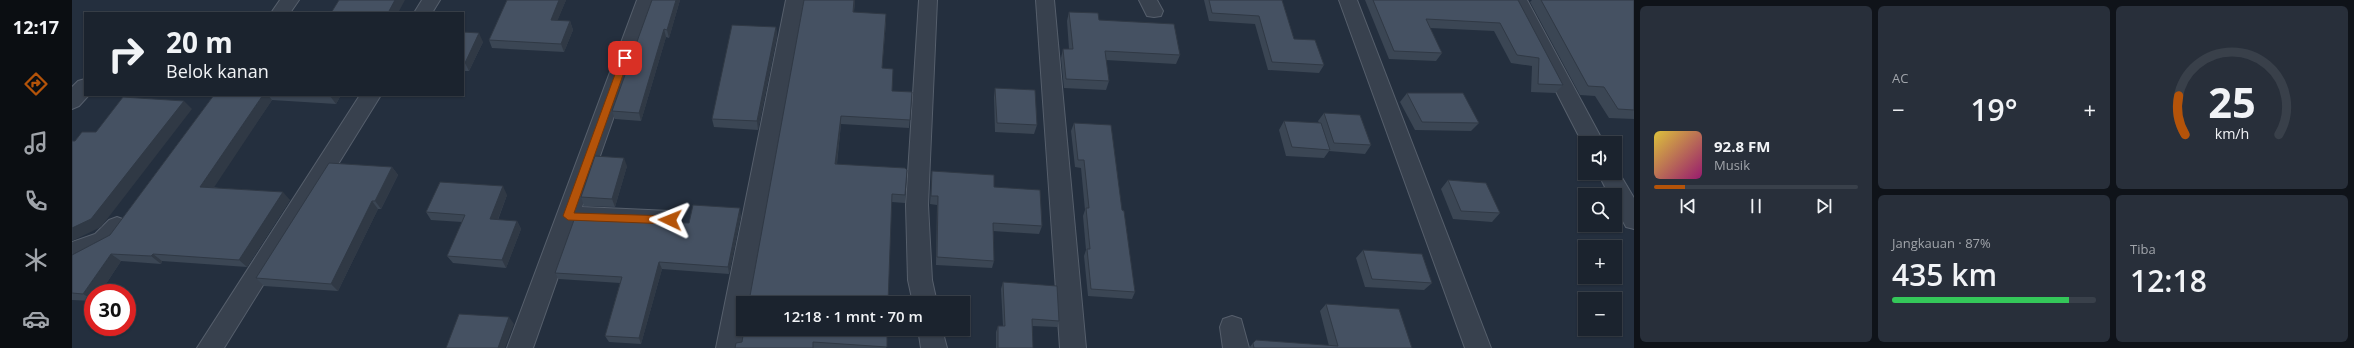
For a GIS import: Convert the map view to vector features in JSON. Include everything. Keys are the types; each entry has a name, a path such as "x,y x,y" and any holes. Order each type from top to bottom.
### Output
{"street":[{"path":"281,12 290,0"},
{"path":"424,12 431,0"},
{"path":"520,348 646,0"},
{"path":"729,348 795,0"},
{"path":"923,296 920,280 917,205 928,0"},
{"path":"1045,0 1073,348"},
{"path":"1348,0 1478,348"},
{"path":"1518,0 1589,136"},
{"path":"72,101 84,87"},
{"path":"210,348 370,96"},
{"path":"1613,180 1634,220"},
{"path":"72,257 78,250 88,244 102,242 128,212"},
{"path":"568,216 670,220"},
{"path":"931,336 934,348"}],"building":[{"path":"339,0 395,0 389,12 332,12"},
{"path":"507,0 559,0 551,20 570,21 561,44 489,40"},
{"path":"652,0 676,0 667,30 664,29 639,113 612,111"},
{"path":"804,0 854,0 853,12 886,14 882,68 893,69 892,91 912,92 910,120 841,116 835,164 905,168 907,170 905,195 892,194 888,296 750,296"},
{"path":"1209,0 1282,0 1294,39 1315,40 1324,65 1272,62 1259,16 1212,13"},
{"path":"1373,0 1518,0 1563,85 1538,84 1539,58 1517,55 1500,23 1426,19 1442,53 1394,51"},
{"path":"1541,0 1634,0 1634,110 1618,109 1604,87 1588,86"},
{"path":"1069,12 1098,13 1099,20 1174,24 1180,55 1105,51 1109,81 1066,79 1063,49 1073,49"},
{"path":"732,25 776,27 757,121 712,119"},
{"path":"464,32 479,33 465,63"},
{"path":"995,88 1035,90 1037,125 997,123"},
{"path":"1407,93 1463,93 1479,123 1422,122"},
{"path":"213,96 262,96 200,187 283,192 239,260 153,254 151,256 111,254 90,284 84,284 83,294 72,293 72,255 110,235"},
{"path":"123,97 184,101 91,219 72,228 72,141 75,141 82,132 96,132"},
{"path":"1324,113 1360,115 1371,145 1334,143"},
{"path":"1284,121 1321,123 1330,150 1292,147"},
{"path":"1074,123 1111,125 1122,210 1124,211 1135,292 1091,289 1087,249 1090,249 1086,208 1089,208 1084,160 1078,160"},
{"path":"595,156 624,158 612,199 581,197"},
{"path":"329,163 392,167 375,201 372,201 331,284 256,278"},
{"path":"932,171 994,175 994,187 1040,190 1042,226 993,223 994,261 937,257 938,196 931,196"},
{"path":"1448,180 1486,183 1500,213 1461,211"},
{"path":"440,182 503,186 490,219 517,221 502,260 447,256 465,215 426,212"},
{"path":"693,205 740,208 728,267 659,262 639,338 605,336 622,277 555,273 574,220 689,223"},
{"path":"1363,250 1422,254 1432,283 1372,279"},
{"path":"1003,282 1057,286 1059,321 1032,319 1033,348 998,348 998,326 1005,326"},
{"path":"1326,304 1399,309 1412,348 1254,348 1253,343 1256,340 1338,346"},
{"path":"459,314 509,317 498,348 446,348"},
{"path":"743,336 887,336 887,347 813,342 813,348 735,348 736,343 742,342"}],"route":[{"path":"625,58 568,216 670,220"}]}
